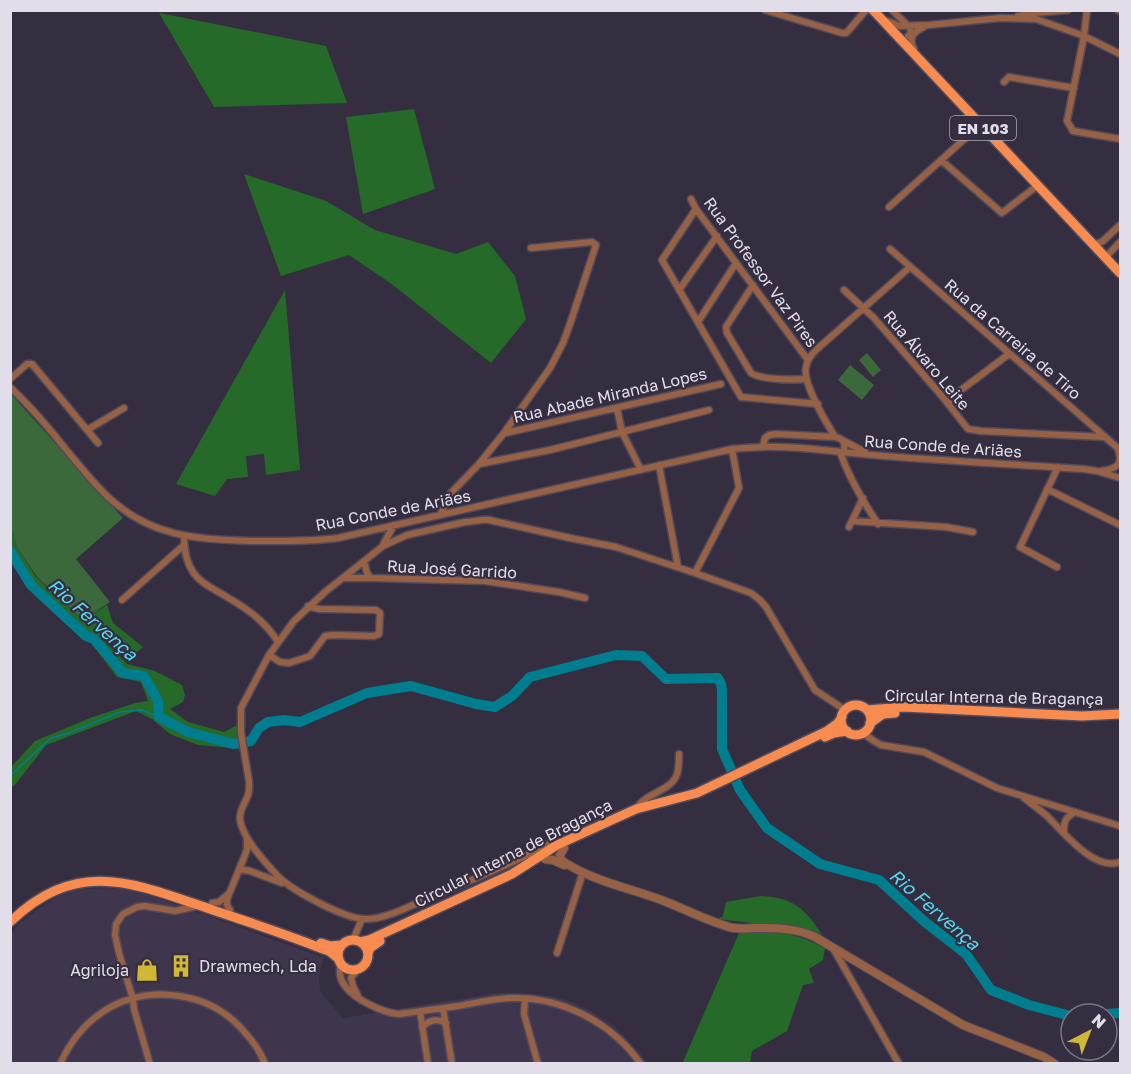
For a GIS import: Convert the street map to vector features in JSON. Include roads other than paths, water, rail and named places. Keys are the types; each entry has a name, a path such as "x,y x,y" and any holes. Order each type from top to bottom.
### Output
{"main road":[{"name":"EN 103","path":"877,14 903,37 918,58 1120,273"},
{"path":"858,705 867,710 870,723 863,733 854,734 842,725 843,714 849,707 858,705"},
{"name":"Circular Interna de Bragança","path":"867,710 904,707 1082,716 1120,715"},
{"name":"Circular Interna de Bragança","path":"870,723 883,714 894,712 1064,719 1120,715"},
{"name":"Circular Interna de Bragança","path":"766,762 827,730 837,723 843,714"},
{"name":"Circular Interna de Bragança","path":"368,953 374,944 515,879 560,847 652,808 687,800 766,762 834,733 847,731"},
{"name":"Circular Interna de Bragança","path":"357,941 369,940 512,874 636,809 708,789"},
{"path":"10,916 50,889 78,879 101,877 140,882 212,903 326,945 342,945 345,942 357,941 364,945 368,953 366,963 358,969 348,969 329,951 317,946 136,885 111,881 86,882 48,894 32,903 10,922"},
{"path":"186,901 196,900 245,915"},
{"path":"340,961 338,954 342,945"}],"street":[{"path":"763,11 846,33 866,10"},
{"path":"892,10 912,31 903,37"},
{"path":"877,14 893,25 925,25 1068,10"},
{"path":"1087,10 1067,121 1073,131 1120,139"},
{"path":"1007,18 1036,19 1084,36 1120,54"},
{"path":"903,37 901,28 905,25"},
{"path":"903,37 925,25"},
{"path":"915,31 911,44 918,58"},
{"path":"1004,82 1009,77 1074,88"},
{"path":"889,207 980,125"},
{"path":"941,160 1002,213 1038,185"},
{"name":"Rua Professor Vaz Pires","path":"691,199 808,360"},
{"path":"696,208 662,260 741,397 818,404"},
{"path":"1094,245 1103,241 1120,225"},
{"path":"679,290 717,236"},
{"path":"440,515 451,493 504,433 550,368 563,343 596,245 592,242 531,248"},
{"path":"1106,257 1120,242"},
{"name":"Rua da Carreira de Tiro","path":"890,249 1119,449"},
{"path":"698,322 736,263"},
{"path":"878,524 845,465 806,379 806,366 816,350 910,267"},
{"path":"753,285 726,327 727,333 751,373 756,377 806,379"},
{"name":"Rua Álvaro Leite","path":"844,290 864,308 948,403 964,425 971,430 1088,438 1104,437"},
{"path":"948,403 961,390 1010,354"},
{"path":"10,379 27,364 32,364 98,444"},
{"name":"Rua Abade Miranda Lopes","path":"504,433 721,384"},
{"name":"Rua Conde de Ariães","path":"10,387 42,420 106,496 123,510 151,526 200,539 291,541 338,538 732,449 763,446 1058,467 1097,471 1120,478"},
{"path":"87,430 124,408"},
{"path":"617,408 622,432 642,470"},
{"path":"478,464 550,450 709,410"},
{"name":"Rua Conde de Ariães","path":"763,446 765,438 776,434 834,439"},
{"path":"834,439 840,438 871,455"},
{"path":"828,450 834,439"},
{"path":"840,452 845,444 844,441"},
{"path":"695,573 739,488 732,449"},
{"path":"1097,471 1115,468 1119,463 1119,449"},
{"path":"659,465 678,567"},
{"path":"1057,567 1020,547 1058,467"},
{"path":"1047,489 1120,525"},
{"path":"863,498 850,524 946,527 973,532"},
{"path":"476,507 480,519"},
{"path":"463,510 465,522"},
{"path":"286,884 270,868 247,837 240,818 240,811 249,790 241,733 241,708 269,655 308,606 383,546 407,535 480,519 489,520 616,547 751,593 766,607 815,690 843,714"},
{"path":"405,523 407,535"},
{"path":"383,546 394,525"},
{"path":"184,536 189,565 197,577 251,612 278,642"},
{"path":"122,600 184,545"},
{"name":"Rua José Garrido","path":"364,561 371,578 485,581 585,598"},
{"path":"343,578 371,578"},
{"path":"269,655 280,662 290,663 310,656 325,636 374,636 378,634 380,613 376,610 319,609 308,606"},
{"path":"863,733 881,745 924,752 996,788 1120,826"},
{"path":"636,809 641,802 674,780 677,775 679,754"},
{"path":"1021,796 1043,813 1074,843 1098,860 1108,864 1120,862"},
{"path":"1064,833 1066,819 1076,812"},
{"path":"230,910 226,902 247,849 247,837"},
{"path":"240,869 286,884 338,911 362,919 379,917 406,908 552,844 560,847 561,860 583,872 665,902 708,921 735,928 795,929 815,937 963,1025 1053,1063"},
{"path":"545,859 572,866"},
{"path":"557,952 583,872"},
{"path":"212,903 219,902 228,895"},
{"path":"170,910 176,906 174,897"},
{"path":"170,910 176,909 186,901"},
{"path":"150,1064 117,944 116,924 123,914 137,907 145,906 175,911 199,905"},
{"path":"357,941 362,919"},
{"path":"833,947 899,1064"},
{"path":"340,961 343,984 349,991 360,999 392,1014 511,998 561,1005 602,1025 619,1039 641,1064"},
{"path":"358,969 351,979 352,986 360,999"},
{"path":"60,1064 75,1038 103,1011 133,999 165,994 203,1002 219,1010 249,1037 265,1064"},
{"path":"525,999 524,1014 538,1064"},
{"path":"443,1008 452,1064"},
{"path":"420,1011 428,1064"},
{"path":"422,1027 431,1020 441,1020 446,1023"}],"waterway":[{"name":"Rio Fervença","path":"10,551 31,585 86,636 94,639 123,673 144,676 158,701 159,717 188,732 233,744 251,741 259,728 268,722 284,720 300,722 367,693 411,686 495,707 512,696 530,677 616,655 642,656 666,679 718,678 722,690 722,749 740,790 767,828 820,864 879,880 925,922 966,954 991,990 1029,1005 1059,1013"},
{"path":"10,776 51,738 120,712 142,710 159,717"}],"place":[{"name":"Drawmech, Lda","path":"181,966"},
{"name":"Agriloja","path":"147,970"}]}
